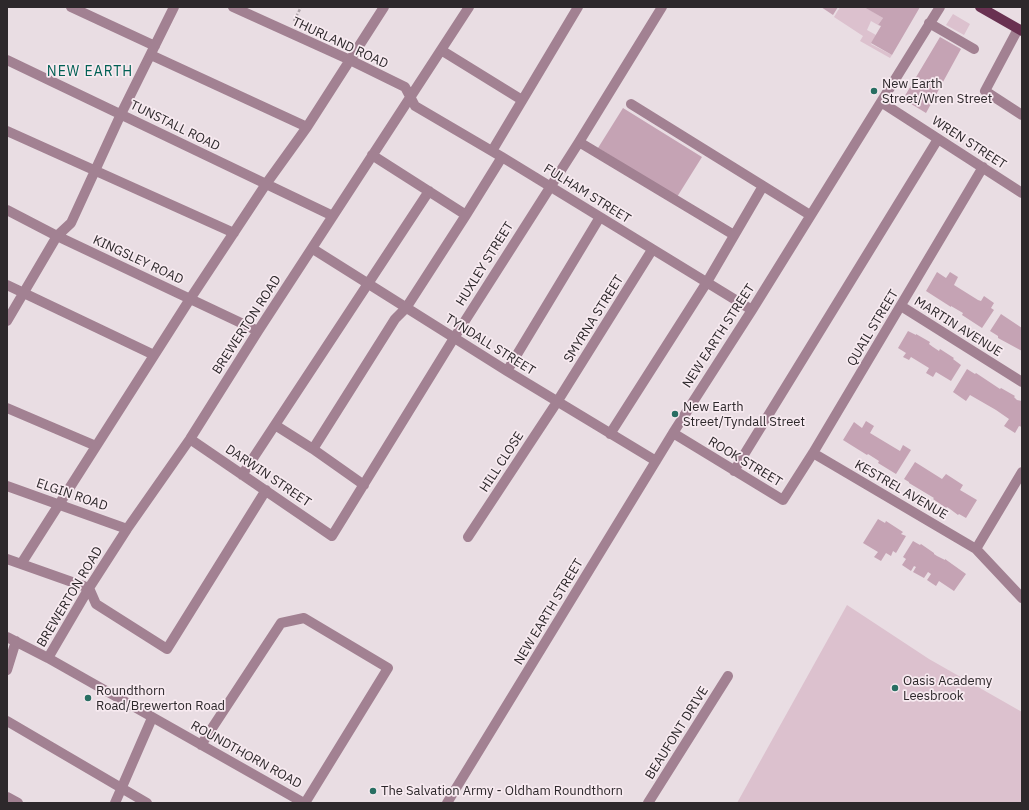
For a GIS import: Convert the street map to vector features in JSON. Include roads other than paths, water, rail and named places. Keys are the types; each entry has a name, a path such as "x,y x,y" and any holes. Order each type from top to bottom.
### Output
{"main road":[{"path":"980,7 1020,30"}],"street":[{"path":"71,7 153,51 307,126"},
{"path":"7,321 57,236 71,223 121,114 174,7"},
{"name":"THURLAND ROAD","path":"233,7 350,60 405,87 411,97"},
{"path":"21,564 190,299 266,184 307,126 384,7"},
{"name":"BREWERTON ROAD","path":"48,658 89,588 190,439 258,331 469,7"},
{"path":"492,151 578,7"},
{"name":"HUXLEY STREET","path":"332,536 454,338 579,142 662,7"},
{"name":"NEW EARTH STREET","path":"447,803 673,433 752,310 940,7"},
{"path":"929,23 974,50"},
{"path":"1020,30 985,91 1022,115"},
{"path":"441,50 522,100"},
{"name":"TUNSTALL ROAD","path":"7,60 333,216"},
{"name":"FULHAM STREET","path":"411,97 415,106 502,156 652,250 752,310"},
{"name":"WREN STREET","path":"881,102 1022,193"},
{"path":"631,104 810,215"},
{"path":"7,131 234,233"},
{"path":"734,471 938,138"},
{"path":"579,142 734,235"},
{"path":"372,155 466,215"},
{"path":"313,449 395,319 406,308 466,215 502,156"},
{"name":"QUAIL STREET","path":"783,500 813,453 983,167"},
{"path":"610,434 707,282 761,184"},
{"path":"242,475 429,191"},
{"name":"KINGSLEY ROAD","path":"7,210 57,236 258,331"},
{"path":"507,371 600,217"},
{"name":"TYNDALL STREET","path":"312,249 656,462"},
{"name":"SMYRNA STREET","path":"557,402 652,250"},
{"path":"7,285 154,355"},
{"name":"MARTIN AVENUE","path":"901,306 1022,382"},
{"name":"HILL CLOSE","path":"468,537 557,402"},
{"path":"7,408 96,446"},
{"path":"275,425 364,484"},
{"name":"ROOK STREET","path":"673,433 783,500"},
{"name":"DARWIN STREET","path":"190,439 332,536"},
{"name":"KESTREL AVENUE","path":"813,453 976,549 1022,598"},
{"path":"976,549 1022,472"},
{"name":"ELGIN ROAD","path":"7,486 128,529"},
{"path":"7,559 89,588 96,604 167,649 266,490"},
{"path":"201,745 281,623 304,618 388,668 304,803"},
{"path":"7,670 11,639"},
{"name":"ROUNDTHORN ROAD","path":"11,639 48,658 304,803"},
{"name":"BEAUFONT DRIVE","path":"648,803 728,676"},
{"path":"115,803 152,718"},
{"path":"7,721 147,803"},
{"path":"7,797 18,803"}],"place":[{"name":"New Earth Street/Wren Street","path":"874,91"},
{"name":"New Earth Street/Tyndall Street","path":"675,414"},
{"name":"Oasis Academy Leesbrook","path":"895,688"},
{"name":"Roundthorn Road/Brewerton Road","path":"88,698"},
{"name":"The Salvation Army - Oldham Roundthorn","path":"373,791"}],"district":[{"name":"NEW EARTH","path":"90,72"}]}
